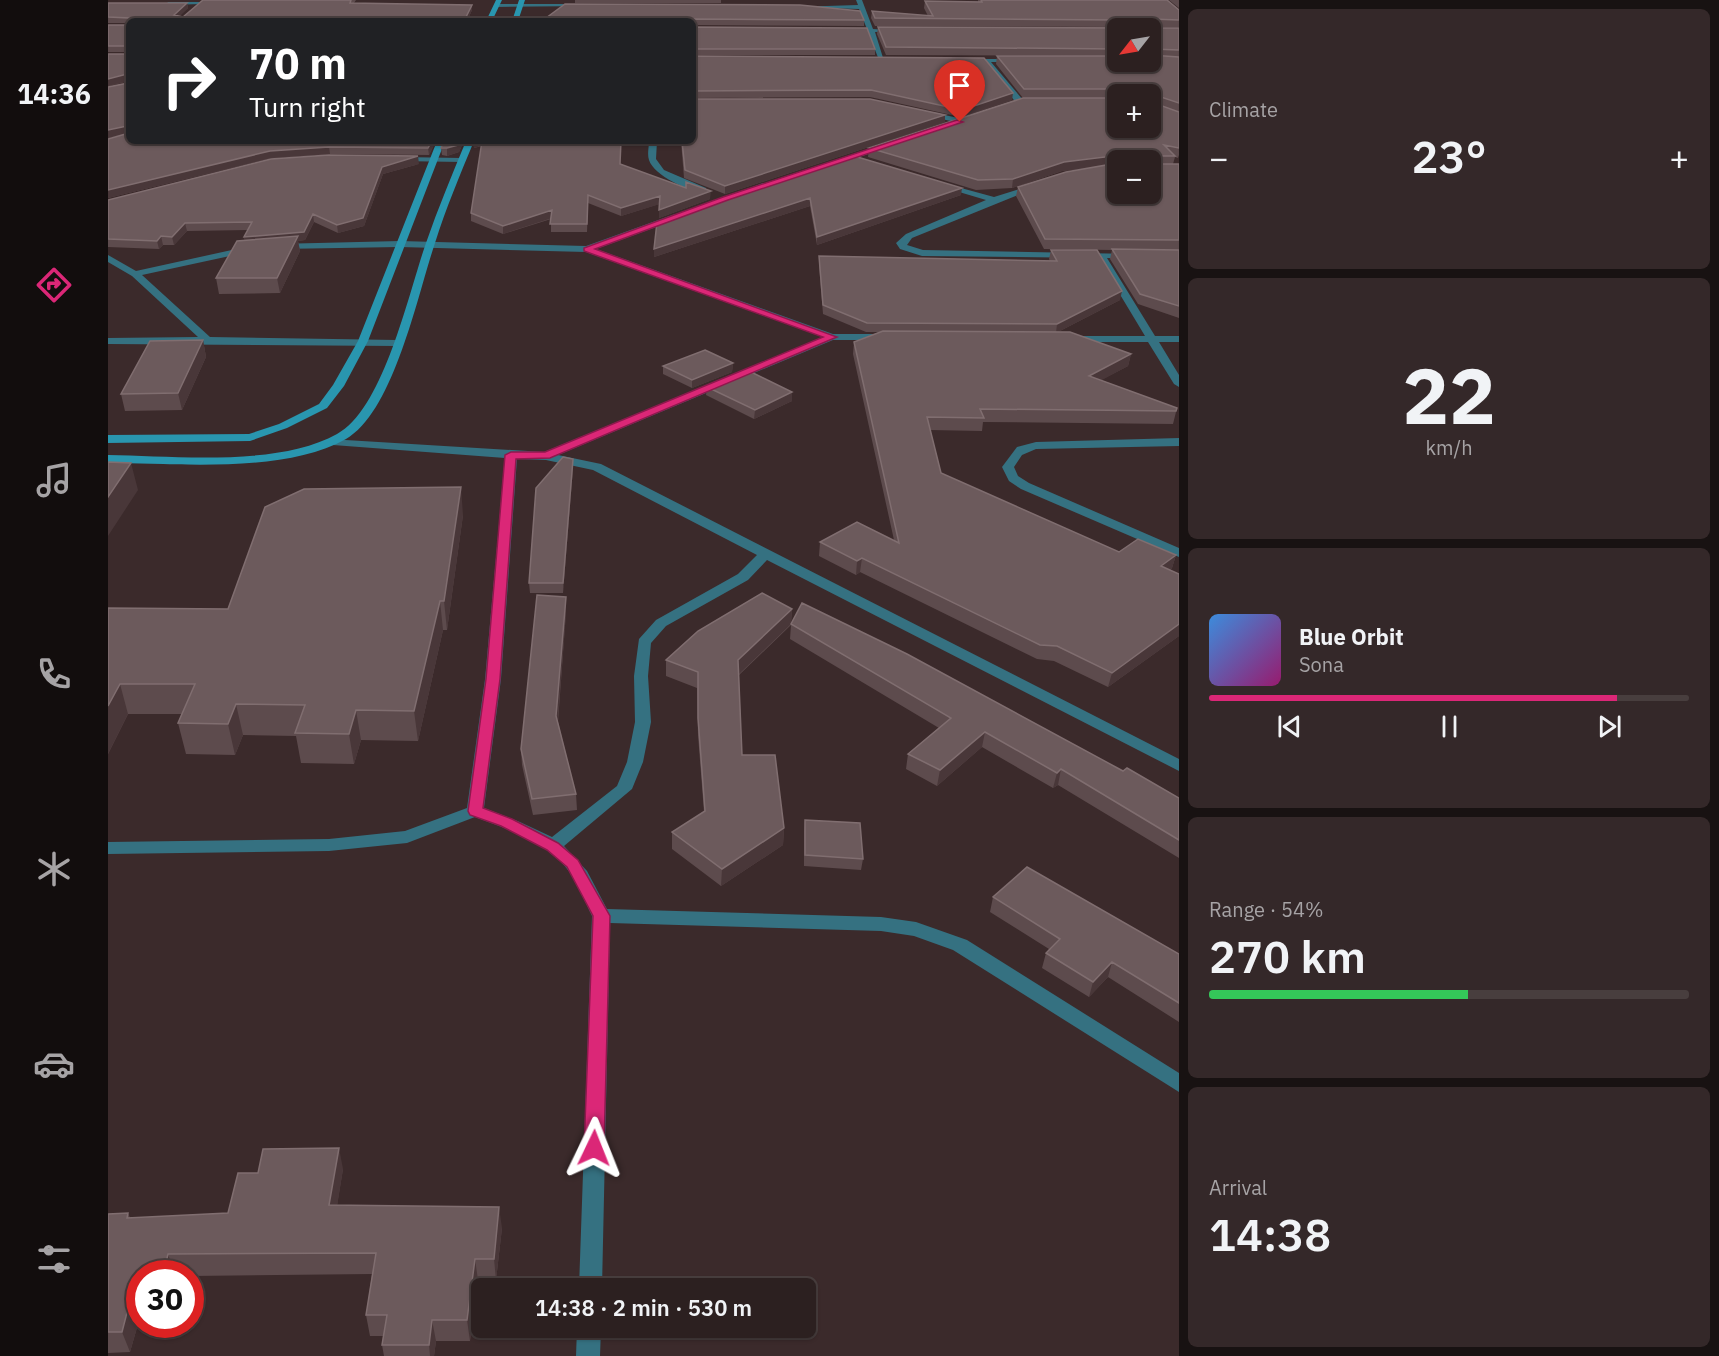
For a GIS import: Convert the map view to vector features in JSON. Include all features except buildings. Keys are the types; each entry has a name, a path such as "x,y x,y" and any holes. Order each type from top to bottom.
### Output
{"street":[{"path":"165,4 202,2"},
{"path":"193,10 202,2"},
{"path":"490,18 498,3 594,6"},
{"path":"516,18 521,3"},
{"path":"791,7 860,3 882,60"},
{"path":"847,30 906,30"},
{"path":"870,60 894,60"},
{"path":"963,60 1022,60"},
{"path":"986,60 1020,102"},
{"path":"1010,105 1032,102"},
{"path":"918,111 960,122"},
{"path":"938,129 970,118"},
{"path":"832,164 896,143"},
{"path":"108,439 236,438 284,426 323,406 338,386 363,340 440,144"},
{"path":"108,459 262,457 289,453 333,441 345,435 365,415 381,384 430,244 469,144"},
{"path":"653,144 653,161 660,170 672,178 726,199"},
{"path":"853,157 875,163"},
{"path":"388,159 462,160"},
{"path":"929,180 994,200"},
{"path":"694,210 779,181"},
{"path":"1046,182 994,200 909,236 901,243 903,247 921,253 1146,255"},
{"path":"587,249 683,214"},
{"path":"267,247 400,243 587,249 832,337 903,338"},
{"path":"135,274 255,249"},
{"path":"1101,256 1179,384"},
{"path":"108,258 135,274 207,340"},
{"path":"546,456 832,337"},
{"path":"1056,338 1179,339"},
{"path":"108,341 363,340 397,343"},
{"path":"333,441 546,456 597,467 1179,766"},
{"path":"1179,442 1023,447 1008,467 1013,478 1025,486 1179,553"},
{"path":"476,811 493,679 511,455"},
{"path":"553,846 624,789 634,762 643,722 641,676 644,642 661,623 743,576 766,553"},
{"path":"108,848 329,845 407,837 476,811 507,822 553,846 573,864 602,916 590,1278"},
{"path":"602,916 881,924 916,929 960,945 1179,1084"},
{"path":"588,1356 589,1338"}],"route":[{"path":"594,1148 602,916 573,864 553,846 507,822 476,811 493,679 511,455 546,456 832,337 587,249 726,199 960,122"}]}
